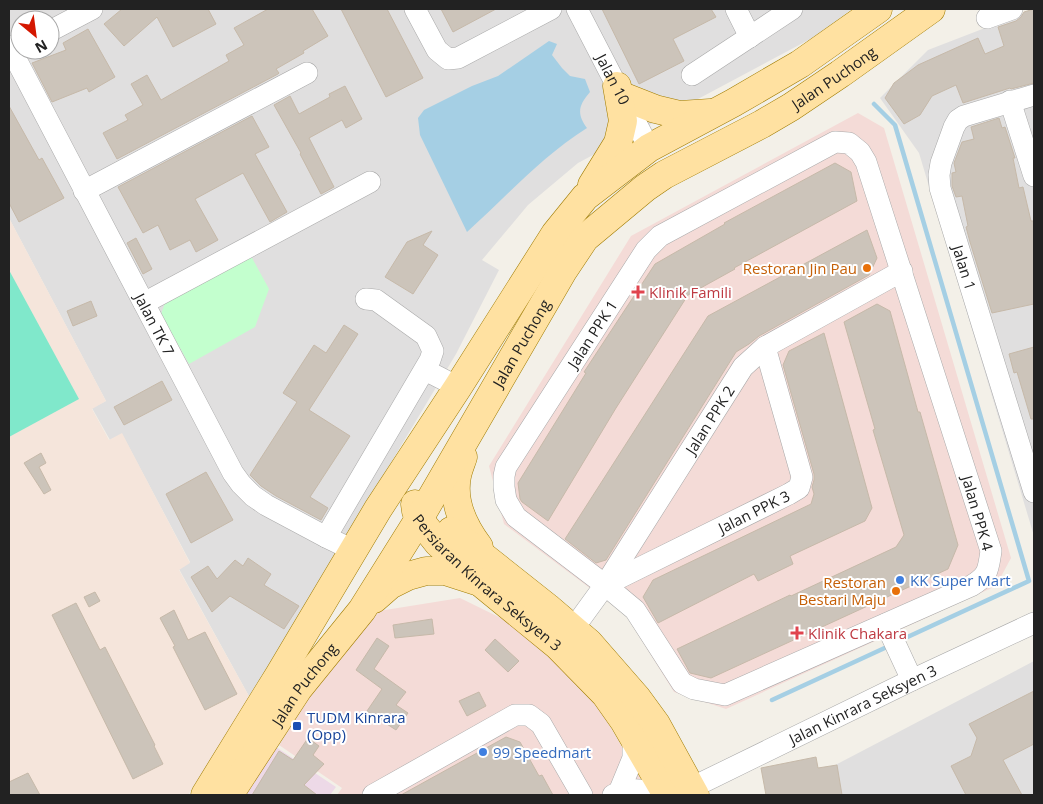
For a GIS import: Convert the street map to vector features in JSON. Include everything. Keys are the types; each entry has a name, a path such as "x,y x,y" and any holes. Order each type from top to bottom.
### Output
{"main road":[{"name":"Jalan Puchong","path":"205,795 378,509 555,234 585,197 650,148 733,104 800,64 878,9"},
{"name":"Jalan Puchong","path":"229,795 298,689 362,610 419,519 563,272 585,238 639,192 664,175 791,108 932,9"},
{"path":"620,91 655,109 680,115 707,114 733,104"},
{"path":"585,197 618,143 623,121 620,91"},
{"path":"585,238 595,213 620,183 638,172 650,148 665,152 678,150 731,122 762,124"},
{"path":"323,602 339,591 353,577 378,546 389,536 400,527 419,519 414,495 419,478 430,456 454,393"},
{"path":"362,610 390,585 408,576 426,571 488,574 458,508 456,492 457,476 472,428"},
{"name":"Persiaran Kinrara Seksyen 3","path":"419,519 449,530 534,625 562,650 605,694 676,792"},
{"name":"Persiaran Kinrara Seksyen 3","path":"488,574 547,607 573,628 589,643 637,698 656,724 676,792"}],"street":[{"path":"60,26 92,9"},
{"path":"415,9 437,50 448,59 458,58 551,9"},
{"name":"Jalan 10","path":"577,9 650,148"},
{"path":"736,9 750,37"},
{"path":"692,75 792,9"},
{"path":"987,18 1012,9"},
{"name":"Jalan TK 7","path":"19,60 84,191 229,466 241,484 266,505 354,550"},
{"path":"84,191 307,73"},
{"name":"Jalan 1","path":"1034,95 964,116 958,120 940,163 939,174 940,188 1034,492"},
{"path":"1010,101 1034,176"},
{"name":"Jalan PPK 1","path":"604,585 516,517 506,500 504,476 506,467 646,250 660,236 834,142 849,143 860,152 866,162 902,271"},
{"path":"144,303 370,182"},
{"name":"Jalan PPK 2","path":"573,628 604,585 743,367 765,347 902,271"},
{"name":"Jalan PPK 4","path":"604,585 634,610 682,683 694,689 725,695 888,630 980,580 987,572 992,551 902,271"},
{"path":"326,537 430,360 433,351 426,336 376,300 366,299"},
{"name":"Jalan PPK 3","path":"604,585 799,488 802,477 765,347"},
{"path":"424,370 454,393"},
{"name":"Jalan Kinrara Seksyen 3","path":"676,792 909,674 1034,623"},
{"path":"888,630 909,674"},
{"path":"373,795 515,715 529,715 542,724 582,795"},
{"path":"616,794 633,758 633,734"},
{"path":"616,794 634,790 651,793 676,792"}],"shaded area":[{"path":"9,9 852,9 814,37 578,163 528,205 482,260 499,270 456,354 250,698 179,569 190,562 122,434 110,440 92,408 106,401 9,218"},
{"path":"1034,9 1034,536 919,153 880,98 928,50"},
{"path":"858,113 884,128 1011,558 996,586 726,709 674,692 626,615 504,524 489,466 631,236"},
{"path":"9,218 106,401 92,409 109,440 122,433 190,563 179,570 250,698 188,795 9,795"},
{"path":"460,598 509,622 567,673 600,709 650,795 337,795 342,788 279,745 313,692 379,611"},
{"path":"1034,661 1034,795 778,795"},
{"path":"276,747 336,787 330,795 244,795"}],"green space":[{"path":"251,256 269,289 255,327 189,364 161,314 165,303"},
{"path":"9,270 79,399 9,437"}],"water":[{"path":"549,41 557,44 552,55 562,68 570,76 585,79 590,92 581,105 580,113 587,128 539,164 467,232 420,135 418,118 424,110 472,86 498,76"}],"building":[{"path":"122,9 208,9 216,24 173,47 157,17 124,46 104,24"},
{"path":"268,9 312,9 328,36 276,69 278,74 117,159 103,133 128,120 125,115 143,105 131,84 147,75 161,100 229,61 226,55 244,45 234,28"},
{"path":"341,9 387,9 423,78 386,97"},
{"path":"441,9 496,9 453,32"},
{"path":"602,9 711,9 716,17 673,39 684,61 639,84"},
{"path":"1034,9 1034,83 1010,88 963,103 956,85 932,96 920,115 904,124 885,98 894,83 918,65 978,38 985,54 1004,46 998,27 1016,21 1024,12"},
{"path":"88,29 115,77 89,92 87,88 52,102 32,63 40,60 60,60 60,52 66,50 63,43"},
{"path":"345,86 362,119 346,128 342,120 309,138 334,187 321,194 274,105 290,96 299,114 330,97 329,94"},
{"path":"9,106 39,160 42,158 64,198 19,222 9,203"},
{"path":"252,116 269,147 255,154 287,212 270,222 243,173 195,199 218,240 196,252 190,240 170,250 158,225 143,233 118,187"},
{"path":"999,118 1002,128 1005,127 1015,158 1013,158 1019,188 1023,187 1031,221 1034,221 1034,304 992,313 966,227 968,226 962,196 956,197 952,186 952,173 956,172 954,163 962,142 974,139 971,127"},
{"path":"835,163 851,172 857,201 688,295 616,408 548,521 522,502 518,483 586,373 584,372 655,264 724,223"},
{"path":"867,230 877,258 869,275 759,336 736,352 606,560 596,563 565,539 708,316"},
{"path":"432,231 423,245 438,255 413,294 385,277 407,242"},
{"path":"136,238 152,269 143,274 127,243"},
{"path":"91,301 97,316 73,326 67,311"},
{"path":"877,304 890,311 958,545 948,569 711,678 690,673 677,649 896,547 904,535 844,322"},
{"path":"344,325 358,334 309,410 350,436 310,497 328,508 321,520 276,496 261,486 250,475 297,402 283,393 314,345 326,353"},
{"path":"824,333 872,508 865,521 790,556 793,564 758,581 754,574 658,623 643,597 653,580 811,504 814,494 812,487 814,474 783,365 789,351"},
{"path":"1034,347 1034,419 1031,419 1017,372 1014,373 1009,354"},
{"path":"162,381 172,400 124,425 114,407"},
{"path":"41,453 46,463 39,467 51,490 44,494 24,463"},
{"path":"206,472 233,520 191,543 166,494"},
{"path":"248,558 271,574 264,585 299,606 284,629 230,596 212,612 191,577 208,566 217,579 235,560 243,566"},
{"path":"95,592 100,601 89,607 84,597"},
{"path":"76,603 100,650 105,647 163,764 133,779 52,615"},
{"path":"174,610 188,640 205,632 237,694 205,710 160,618"},
{"path":"432,619 434,634 395,638 393,625"},
{"path":"377,638 389,646 374,669 406,692 396,705 408,713 396,730 367,711 382,689 356,670"},
{"path":"495,639 519,661 508,672 485,650"},
{"path":"1034,691 1034,744 1003,760 1022,795 966,795 951,766 971,756 977,738 969,724"},
{"path":"479,692 486,706 467,716 459,701"},
{"path":"506,737 520,742 539,776 542,775 553,795 401,795"},
{"path":"308,738 319,746 313,755 324,764 304,785 317,795 252,795 279,751 293,760"},
{"path":"816,757 818,768 837,765 842,795 766,795 761,768"},
{"path":"28,773 40,795 9,795 9,782"}],"waterway":[{"path":"874,104 895,125 1029,581 901,640"},
{"path":"772,700 889,646"}],"place":[{"name":"Restoran Jin Pau","path":"867,268"},
{"name":"Klinik Famili","path":"638,292"},
{"name":"KK Super Mart","path":"900,580"},
{"name":"Restoran Bestari Maju","path":"896,591"},
{"name":"Klinik Chakara","path":"797,633"},
{"name":"TUDM Kinrara (Opp)","path":"297,726"},
{"name":"99 Speedmart","path":"483,752"}]}
